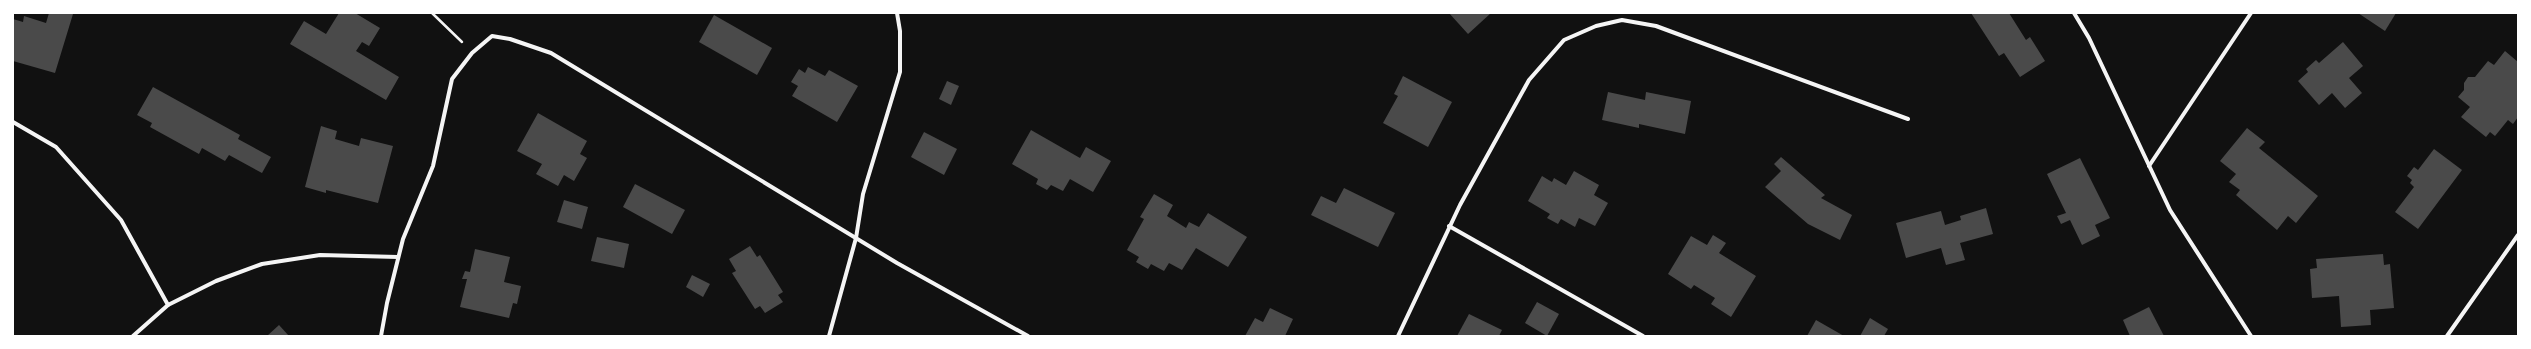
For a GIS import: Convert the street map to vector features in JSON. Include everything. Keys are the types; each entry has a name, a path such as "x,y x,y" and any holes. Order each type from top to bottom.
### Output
{"street":[{"path":"829,336 856,238 864,194 900,72 900,31 897,13"},
{"path":"2074,13 2089,38 2170,210 2251,336"},
{"path":"2149,166 2251,13"},
{"path":"1398,336 1449,226 1511,109 1529,80 1564,40 1596,26 1622,20 1656,26 1908,119"},
{"path":"381,336 403,239 433,166 452,79 472,53 492,36 510,39 551,53 856,238 1028,336"},
{"path":"13,122 56,146 121,220 168,305"},
{"path":"1449,226 1643,336"},
{"path":"2447,336 2518,235"},
{"path":"132,336 168,305 216,280 262,264 320,255 398,257"}],"path":[{"path":"432,13 472,53"}],"building":[{"path":"49,13 73,14 55,73 13,61 13,19 23,22 24,16 46,23"},
{"path":"339,13 355,13 380,28 369,46 362,42 356,51 399,77 386,100 290,44 304,21 326,34"},
{"path":"1449,13 1491,13 1468,34"},
{"path":"1971,13 2009,13 2026,40 2030,37 2045,61 2020,77 2004,53 1999,56"},
{"path":"2358,13 2396,13 2385,31"},
{"path":"714,15 772,48 757,75 699,42"},
{"path":"2343,42 2363,66 2349,78 2362,93 2345,108 2332,93 2319,105 2298,81 2308,72 2306,69 2316,60 2319,63"},
{"path":"2505,51 2518,62 2518,117 2513,124 2508,120 2495,136 2490,132 2486,137 2461,117 2470,107 2458,97 2464,90 2464,83 2468,77 2475,77 2488,61 2494,65"},
{"path":"808,67 825,76 829,70 858,86 837,122 792,96 798,86 791,82 799,69 805,73"},
{"path":"1403,76 1452,102 1428,147 1383,123 1398,96 1394,94"},
{"path":"947,81 959,86 951,105 939,99"},
{"path":"153,87 240,135 238,139 271,157 262,173 229,155 225,161 202,148 199,154 150,127 152,123 137,115"},
{"path":"1608,92 1645,100 1646,92 1691,101 1685,134 1639,124 1639,128 1602,120"},
{"path":"538,113 587,141 580,154 587,158 574,181 564,175 558,186 536,174 542,164 517,151"},
{"path":"321,126 337,131 335,139 359,146 361,138 393,146 378,203 326,190 326,193 305,187"},
{"path":"2247,128 2265,142 2259,148 2318,196 2296,223 2288,216 2277,230 2236,195 2240,190 2229,182 2236,174 2220,161"},
{"path":"1031,130 1080,158 1086,147 1111,161 1093,192 1070,179 1063,191 1051,185 1047,190 1036,184 1038,179 1012,164"},
{"path":"924,132 957,149 944,175 911,157"},
{"path":"2434,149 2462,170 2418,229 2395,212 2414,187 2410,183 2412,180 2407,176 2414,167 2418,170"},
{"path":"1781,157 1825,195 1821,198 1852,215 1840,240 1808,224 1765,187 1781,171 1774,164"},
{"path":"2080,158 2110,218 2095,225 2100,236 2082,245 2070,220 2061,224 2057,216 2066,213 2047,174"},
{"path":"1574,171 1599,185 1594,195 1608,203 1595,226 1579,218 1575,227 1561,219 1558,224 1547,218 1550,214 1528,201 1542,176 1552,182 1554,178 1566,185"},
{"path":"635,184 685,210 672,234 623,207"},
{"path":"1344,188 1395,213 1378,247 1311,215 1321,196 1336,203"},
{"path":"1154,194 1173,205 1167,216 1186,228 1189,222 1199,227 1208,213 1247,237 1228,267 1196,248 1182,270 1169,263 1164,271 1151,264 1148,269 1136,262 1139,257 1127,250 1144,219 1140,217"},
{"path":"564,200 588,207 582,229 557,222"},
{"path":"1986,208 1993,234 1960,243 1965,260 1946,265 1941,248 1906,258 1896,223 1941,211 1945,225 1961,220 1960,216"},
{"path":"1713,235 1726,243 1719,253 1756,276 1731,317 1711,304 1715,298 1694,285 1691,289 1668,274 1691,236 1707,245"},
{"path":"597,237 629,244 624,268 591,261"},
{"path":"750,246 757,257 760,255 783,292 778,295 783,302 765,313 760,306 755,309 732,273 736,271 729,259"},
{"path":"475,249 510,257 504,282 521,286 517,304 513,303 509,318 460,307 467,279 462,279 465,271 470,272"},
{"path":"2383,254 2384,265 2390,264 2394,308 2370,310 2371,325 2341,327 2339,296 2312,298 2310,269 2317,268 2316,259"},
{"path":"692,275 710,284 703,297 686,287"},
{"path":"1537,302 1559,314 1547,336 1525,323"},
{"path":"2149,307 2164,336 2130,336 2123,320"},
{"path":"1270,308 1293,319 1285,336 1245,336 1255,318 1263,322"},
{"path":"1469,314 1502,330 1499,336 1457,336"},
{"path":"1870,318 1888,329 1884,336 1860,336"},
{"path":"1816,320 1844,336 1807,336"},
{"path":"279,325 289,336 267,336"}]}
